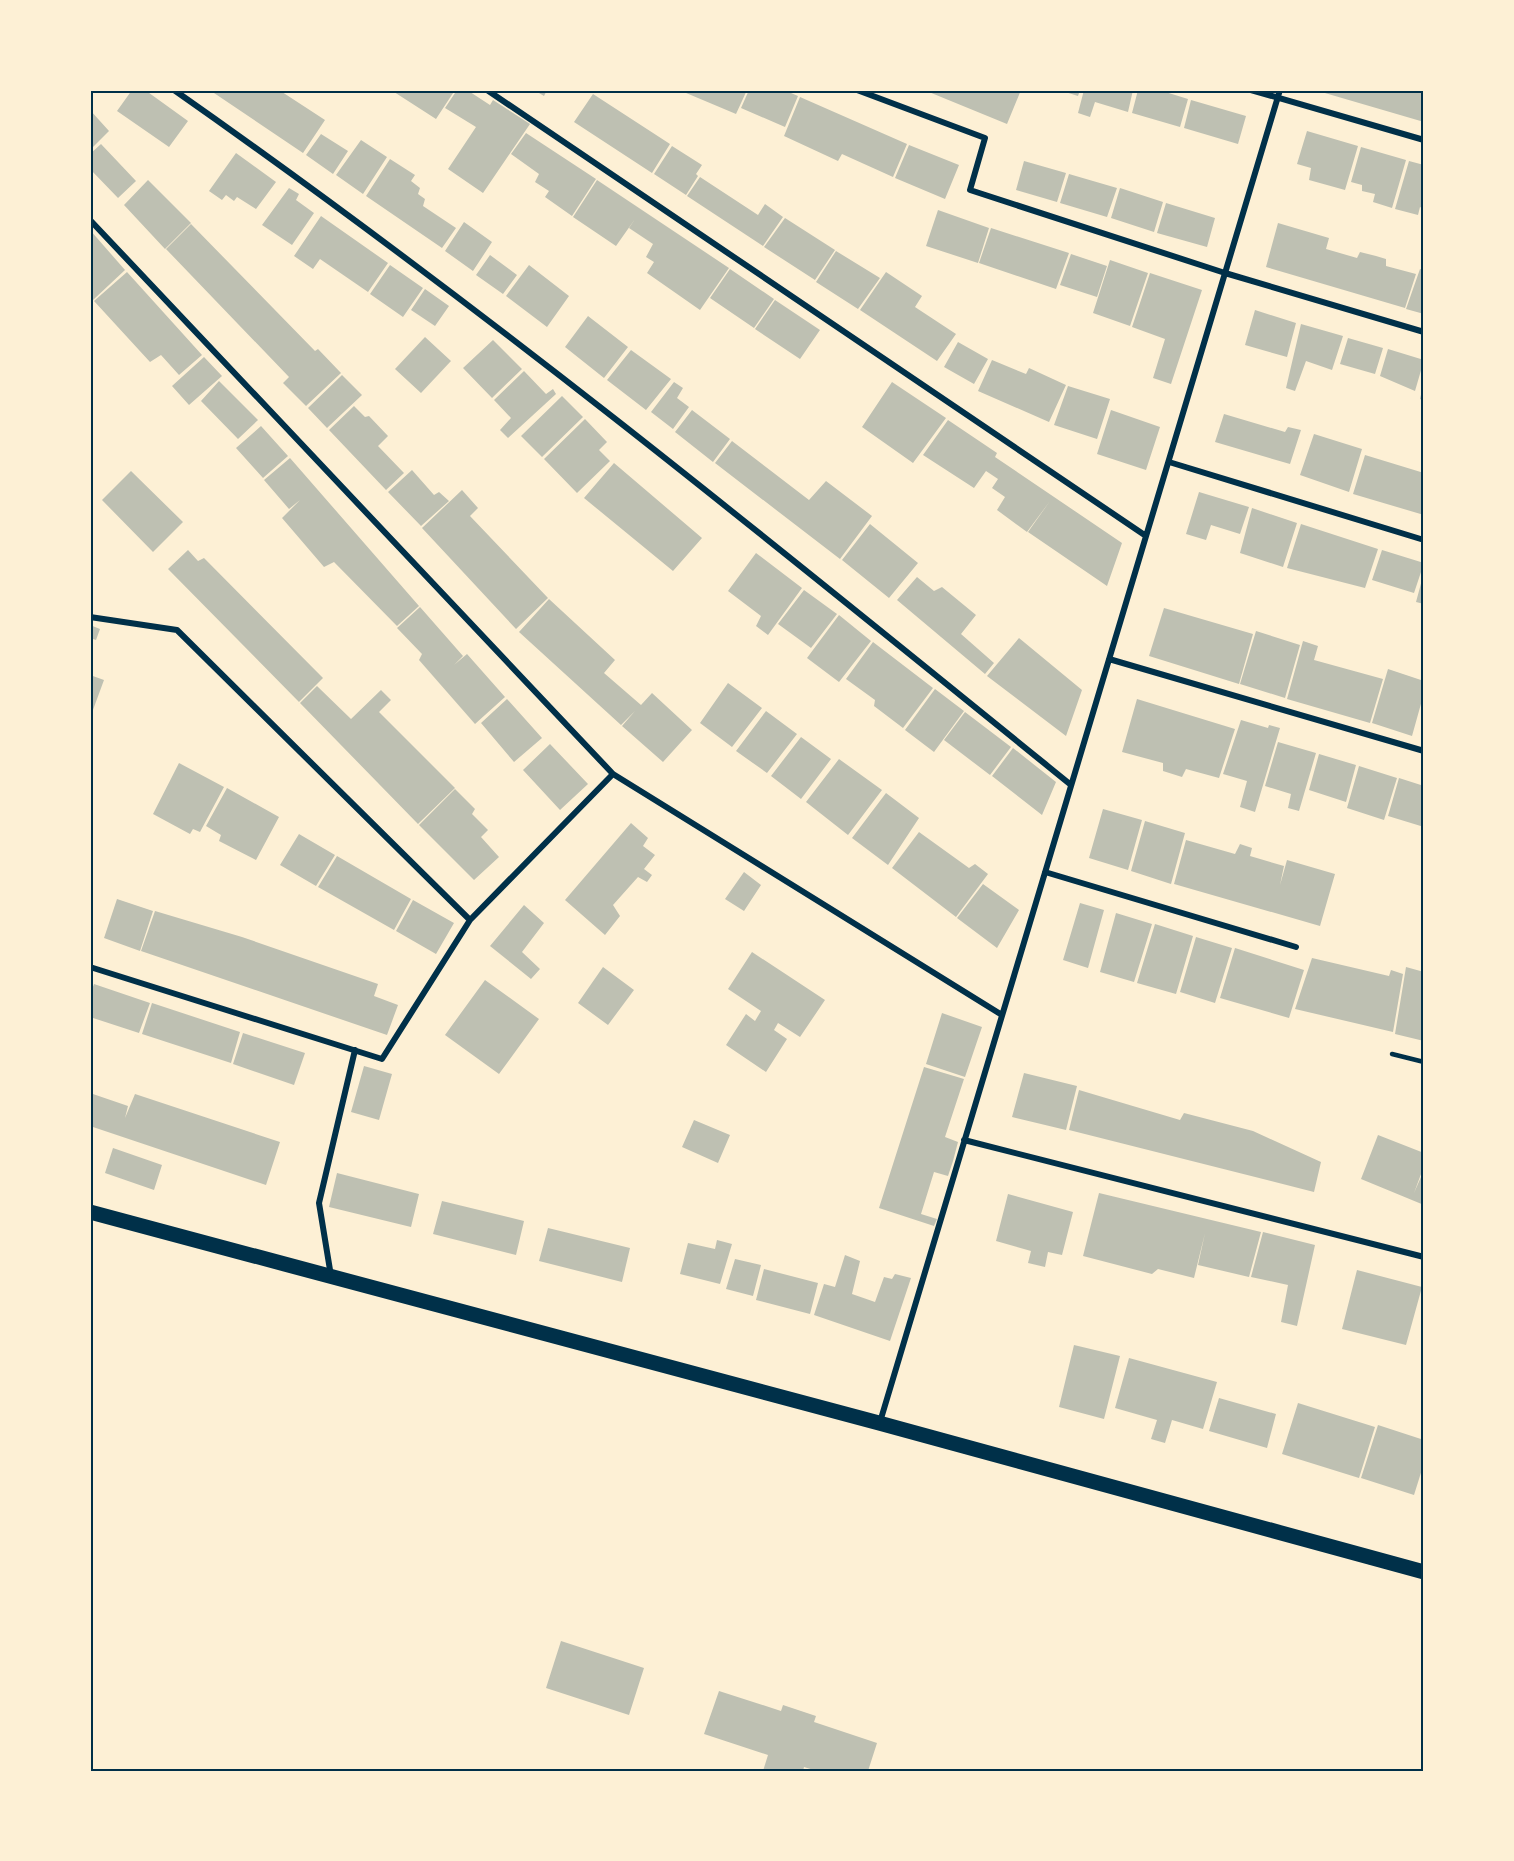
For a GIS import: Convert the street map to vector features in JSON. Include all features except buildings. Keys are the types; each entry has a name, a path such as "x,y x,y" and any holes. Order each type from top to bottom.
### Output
{"highway":[{"path":"90,1212 879,1423 1424,1572"}],"street":[{"path":"174,90 299,178 723,502 1071,785"},
{"path":"487,90 1146,536"},
{"path":"857,90 985,138 970,190 1226,273 1424,332"},
{"path":"1251,90 1424,140"},
{"path":"879,1423 1280,90"},
{"path":"90,220 613,774 1002,1015"},
{"path":"1169,462 1424,540"},
{"path":"90,617 177,630 470,920"},
{"path":"1109,659 1424,751"},
{"path":"90,968 382,1059 470,920 613,774"},
{"path":"1045,872 1296,947"},
{"path":"331,1276 319,1203 355,1050"},
{"path":"964,1140 1424,1257"}],"lane":[{"path":"1392,1054 1424,1062"}]}
